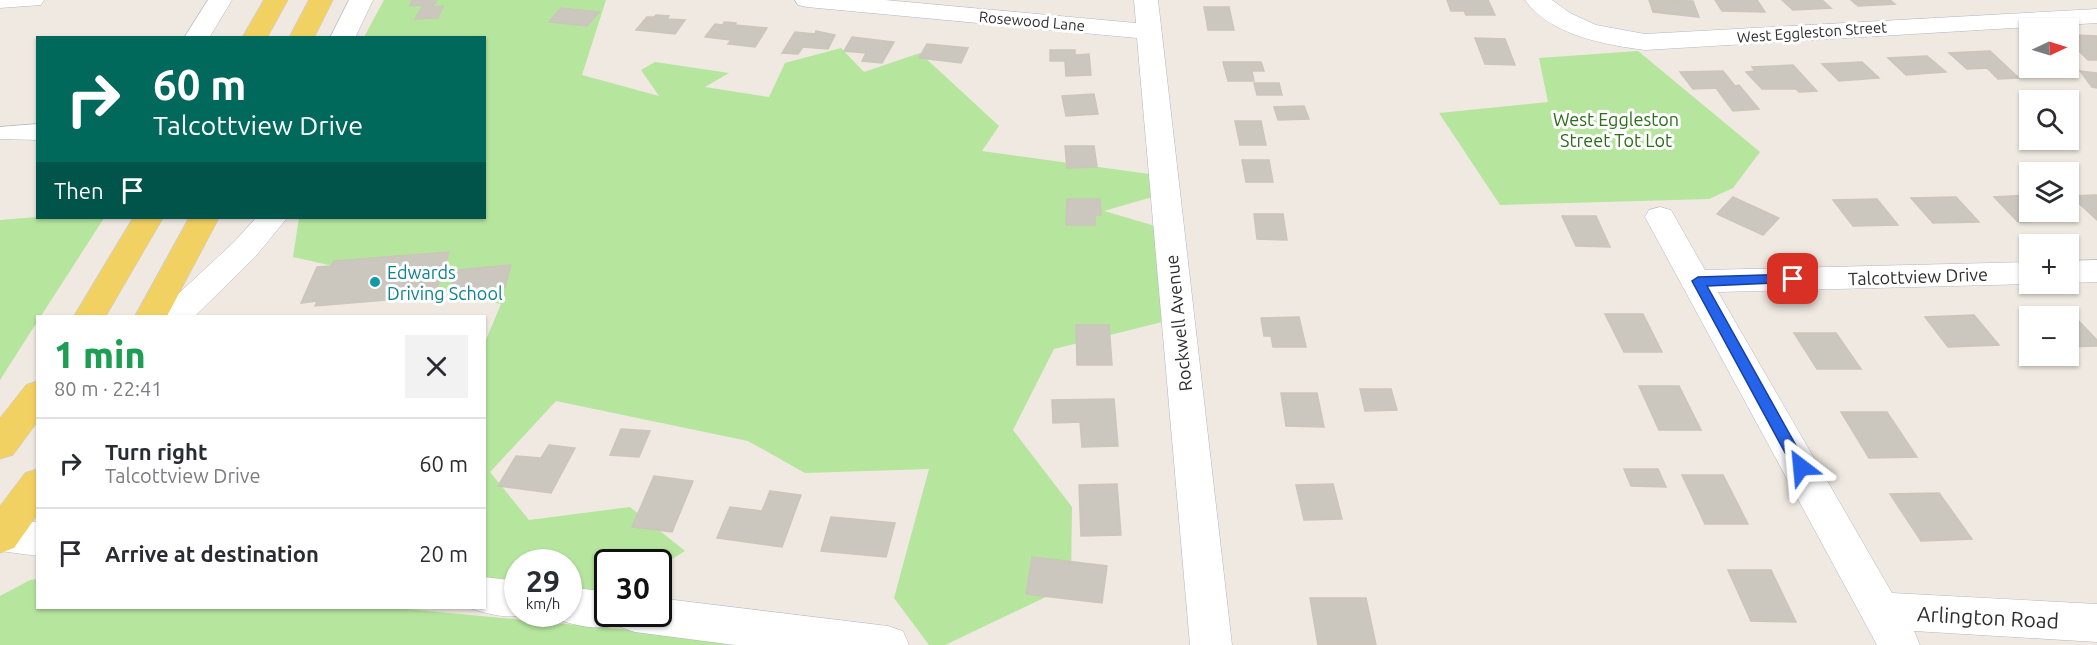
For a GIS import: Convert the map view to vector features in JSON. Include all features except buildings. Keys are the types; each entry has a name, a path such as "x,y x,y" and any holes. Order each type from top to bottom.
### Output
{"main road":[{"path":"255,36 276,0"},
{"path":"302,36 321,0"},
{"path":"91,315 147,219"},
{"path":"152,315 203,219"},
{"path":"0,445 36,397"},
{"path":"10,536 36,488"}],"street":[{"path":"0,2 32,0"},
{"path":"196,36 220,0"},
{"path":"343,36 361,0"},
{"name":"Rosewood Lane","path":"807,0 1149,32"},
{"name":"Rockwell Avenue","path":"1146,0 1211,645"},
{"name":"West Eggleston Street","path":"1538,0 1561,18 1587,30 1615,38 1645,42 2097,16"},
{"path":"8,133 36,132"},
{"path":"1660,217 1698,281 1889,628"},
{"path":"176,315 245,249 271,219"},
{"path":"2079,272 2097,271"},
{"name":"Talcottview Drive","path":"1698,281 2019,273"},
{"path":"486,595 504,597"},
{"path":"672,619 888,645"},
{"name":"Arlington Road","path":"1889,628 2097,623"}],"green space":[{"path":"384,0 606,0 582,75 659,96 641,70 655,62 729,73 705,87 769,97 785,63 841,48 864,72 920,53 999,126 982,151 1164,176 1166,193 1104,211 1169,230 1178,318 1054,349 1013,430 1072,507 1071,585 945,645 929,645 894,598 929,469 805,473 748,441 556,401 490,472 529,520 630,507 685,551 672,559 672,549 594,549 594,600 582,602 582,549 504,549 504,597 486,595 486,340 501,304 293,257 299,219 486,219 486,36 365,36"},
{"name":"West Eggleston Street Tot Lot","path":"1638,51 1760,152 1733,188 1709,199 1500,205 1439,113 1548,102 1539,58"},
{"path":"36,217 36,219 103,219 42,315 36,315 36,324 0,380 0,220"},
{"path":"36,579 36,609 407,609 504,618 504,627 582,625 792,645 0,645 0,596"}],"place":[{"name":"Edwards Driving School","path":"375,282"}],"route":[{"path":"1793,279 1698,281 1801,467"}]}
